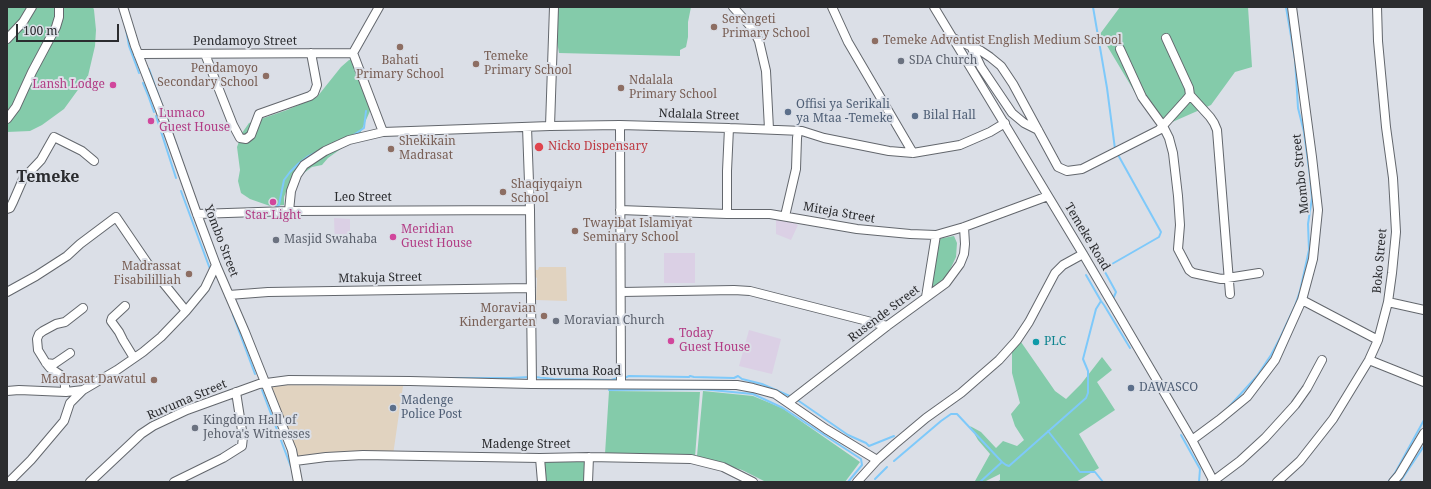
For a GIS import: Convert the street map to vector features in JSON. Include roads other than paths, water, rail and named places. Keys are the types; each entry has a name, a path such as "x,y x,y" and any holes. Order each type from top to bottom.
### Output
{"street":[{"path":"7,39 23,22 32,7"},
{"path":"7,119 16,107 32,72 56,27 59,17 59,7"},
{"name":"Yombo Street","path":"123,7 138,54 160,110 216,265 246,332 295,461 298,482"},
{"path":"379,7 353,53 383,132"},
{"path":"550,126 554,7"},
{"path":"733,7 760,41 766,71 769,129"},
{"path":"832,7 848,42 913,153"},
{"name":"Temeke Road","path":"934,7 1084,254 1192,440 1213,482"},
{"name":"Mombo Street","path":"1192,440 1246,397 1275,360 1302,300 1313,259 1318,210 1292,7"},
{"name":"Boko Street","path":"1277,482 1300,461 1333,419 1369,360 1378,340 1388,302 1396,232 1393,178 1386,127 1378,41 1377,7"},
{"path":"953,38 990,57 1001,66 1013,84 1058,166 1067,171 1082,169 1154,132 1163,126 1190,95"},
{"path":"1166,38 1189,88 1190,95 1210,117 1217,130 1230,278 1230,294"},
{"path":"971,46 981,67 1012,113 1024,123 1038,130"},
{"path":"1120,48 1142,97 1163,126 1169,138 1173,153 1180,225 1178,250 1189,270 1193,273 1221,278 1259,273"},
{"path":"205,54 233,125 240,138 246,139 251,135 259,114 310,96 314,93 317,85 311,53"},
{"name":"Pendamoyo Street","path":"138,54 353,53"},
{"name":"Ndalala Street","path":"289,210 291,191 297,175 304,165 348,140 383,132 620,125 769,129 798,131 889,151 913,153 960,145 990,132 1005,123"},
{"path":"620,125 622,384"},
{"path":"527,127 530,210 532,384"},
{"path":"727,214 726,171 729,128"},
{"path":"785,216 796,169 796,138 798,131"},
{"path":"7,210 13,202 22,179 40,160 54,136 82,151 94,161"},
{"name":"Miteja Street","path":"620,210 770,214 857,229 910,234 936,234 964,227 1048,196"},
{"name":"Leo Street","path":"197,214 289,210 530,210"},
{"path":"7,292 44,272 68,256 80,244 116,217 148,264 186,311"},
{"name":"Rusende Street","path":"789,402 926,296 946,283 960,264 964,254 964,227"},
{"path":"926,296 936,234"},
{"path":"857,482 877,460 920,423 961,393 999,360 1018,340 1055,273 1063,265 1084,254"},
{"path":"9,482 31,460 64,421 70,403 82,390 117,370 161,337 186,311 205,288 216,265"},
{"name":"Mtakuja Street","path":"229,295 268,292 531,288"},
{"path":"622,292 750,291 887,326"},
{"path":"1302,300 1378,340"},
{"path":"1388,302 1424,310"},
{"path":"126,306 112,318 111,321 134,358"},
{"path":"66,392 62,376 50,368 38,350 37,339 39,334 56,324 61,324 69,320 83,308"},
{"path":"46,363 54,364 70,354"},
{"path":"1213,482 1240,461 1265,438 1295,405 1307,388 1322,360"},
{"path":"1369,360 1424,382"},
{"name":"Ruvuma Road","path":"264,382 289,380 532,384 737,385 767,391 789,402 826,429 877,460"},
{"name":"Ruvuma Street","path":"90,482 142,434 153,426 187,410 264,382"},
{"path":"7,391 19,390 66,392 82,390"},
{"path":"174,482 223,458 242,446 243,437 236,392"},
{"path":"1393,482 1399,475 1424,433"},
{"name":"Madenge Street","path":"295,461 326,457 363,455 691,459 723,467 753,482"},
{"path":"588,482 589,457"},
{"path":"540,458 542,482"},
{"path":"864,474 869,482"}],"waterway":[{"path":"1093,7 1107,88 1115,149"},
{"path":"1227,409 1257,376 1280,338 1295,306 1300,291 1309,250 1308,224 1312,198 1310,176 1304,132 1298,108 1295,59 1286,7"},
{"path":"126,29 129,46 139,73"},
{"path":"149,69 181,158"},
{"path":"143,83 154,112"},
{"path":"352,136 364,128 366,111"},
{"path":"156,116 176,178"},
{"path":"275,208 279,205 284,180 298,164 317,152"},
{"path":"1113,299 1116,292 1105,272 1105,268 1159,237 1161,232 1117,153"},
{"path":"181,191 210,269"},
{"path":"1086,275 1101,301"},
{"path":"894,461 941,421 951,414 957,414 1002,462 1009,466 1086,398 1088,393 1088,371 1083,359 1096,309 1101,301 1104,305"},
{"path":"1104,305 1130,348"},
{"path":"233,315 255,374"},
{"path":"624,378 629,376 734,378 738,376 742,379 762,384 792,397"},
{"path":"449,378 530,377"},
{"path":"535,377 554,379 611,380 618,378"},
{"path":"609,390 701,389 753,394 783,408 861,459 862,465 848,482"},
{"path":"262,390 291,467"},
{"path":"796,399 848,435 866,443 869,446 894,436"},
{"path":"1388,482 1395,473 1424,420"},
{"path":"1048,431 1080,472 1095,472 1103,482"},
{"path":"1181,435 1200,469 1199,482"},
{"path":"1400,482 1424,446"},
{"path":"980,482 1002,462"},
{"path":"875,479 887,467"}],"place":[{"name":"Serengeti Primary School","path":"714,27"},
{"name":"Temeke Adventist English Medium School","path":"875,41"},
{"name":"Bahati Primary School","path":"400,47"},
{"name":"SDA Church","path":"901,61"},
{"name":"Temeke Primary School","path":"476,64"},
{"name":"Pendamoyo Secondary School","path":"266,76"},
{"name":"Lansh Lodge","path":"113,85"},
{"name":"Ndalala Primary School","path":"621,88"},
{"name":"Offisi ya Serikali ya Mtaa -Temeke","path":"788,112"},
{"name":"Bilal Hall","path":"915,116"},
{"name":"Lumaco Guest House","path":"151,121"},
{"name":"Nicko Dispensary","path":"539,147"},
{"name":"Shekikain Madrasat","path":"391,149"},
{"name":"Shaqiyqaiyn School","path":"503,192"},
{"name":"Star Light","path":"273,202"},
{"name":"Twayibat Islamiyat Seminary School","path":"575,231"},
{"name":"Meridian Guest House","path":"393,237"},
{"name":"Masjid Swahaba","path":"276,240"},
{"name":"Madrassat Fisabililliah","path":"189,274"},
{"name":"Moravian Kindergarten","path":"544,316"},
{"name":"Moravian Church","path":"556,321"},
{"name":"Today Guest House","path":"671,341"},
{"name":"PLC","path":"1036,342"},
{"name":"Madrasat Dawatul","path":"154,380"},
{"name":"DAWASCO","path":"1131,388"},
{"name":"Madenge Police Post","path":"393,408"},
{"name":"Kingdom Hall of Jehova's Witnesses","path":"195,428"}],"district":[{"name":"Temeke","path":"48,177"}]}
